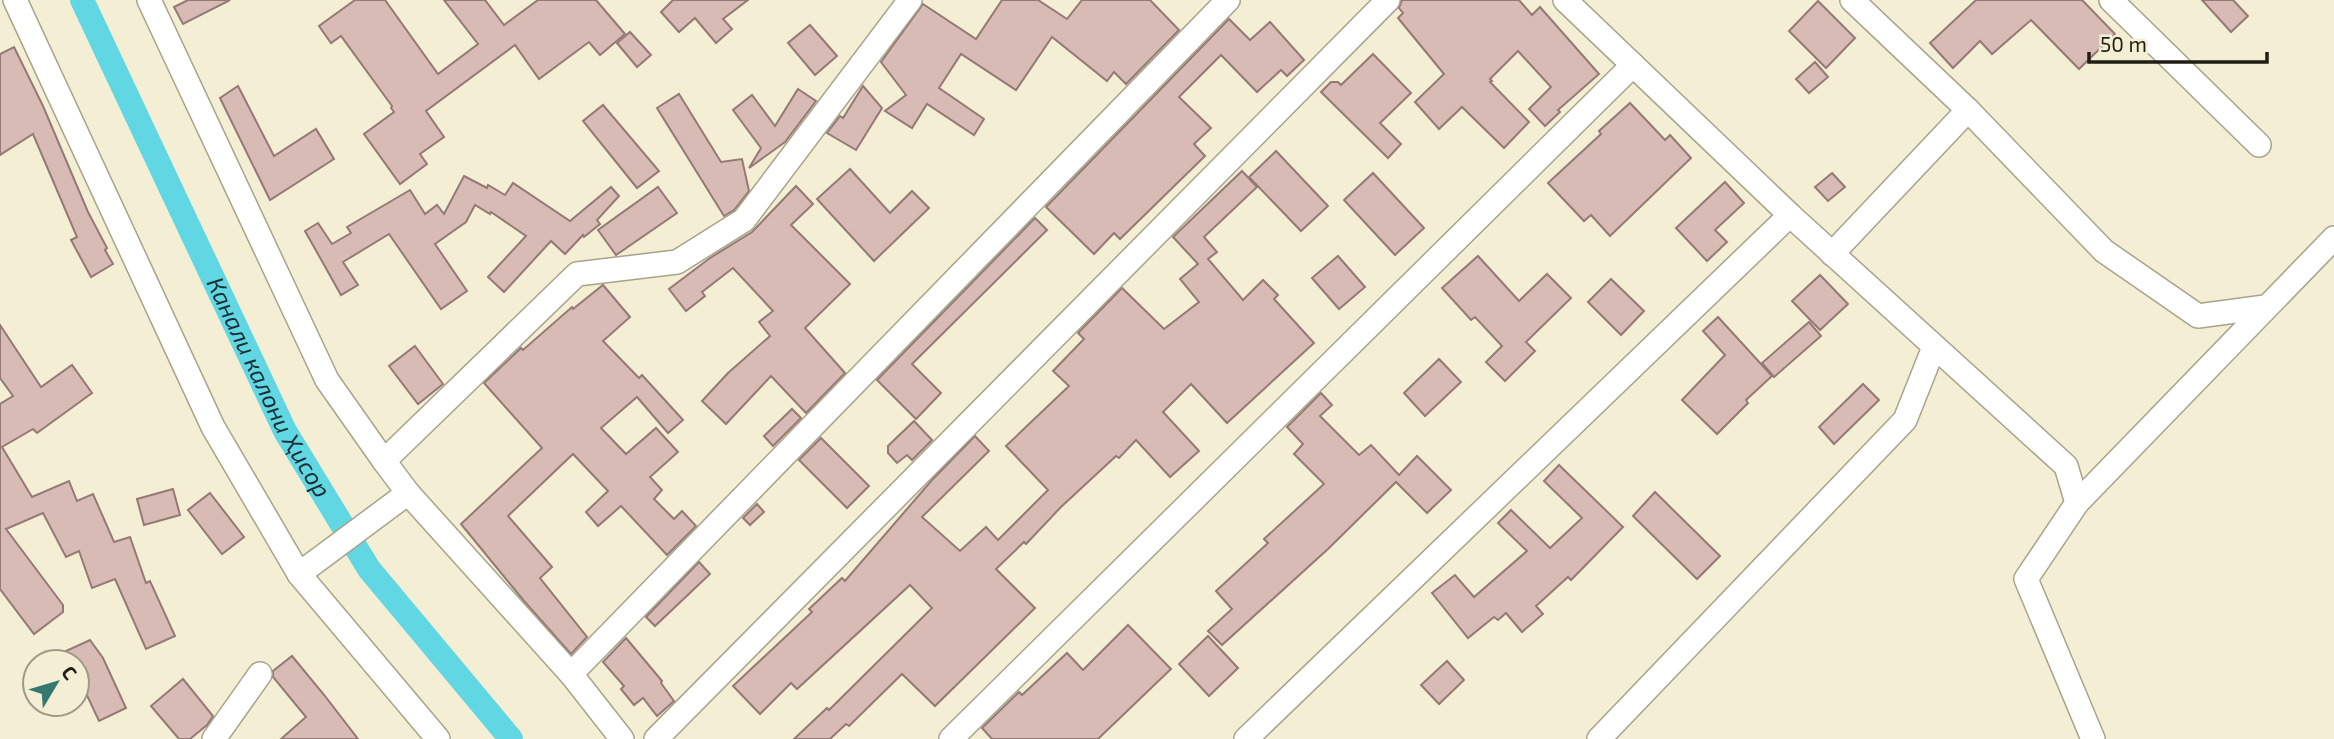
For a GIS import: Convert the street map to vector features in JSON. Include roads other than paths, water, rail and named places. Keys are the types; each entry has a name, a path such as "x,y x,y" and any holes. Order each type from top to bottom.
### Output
{"street":[{"path":"16,0 213,427 308,568 438,739"},
{"path":"149,0 327,380 384,461 402,498 571,674 622,739"},
{"path":"384,461 577,274 677,262 744,220 910,0"},
{"path":"571,674 1228,0"},
{"path":"656,739 1388,0"},
{"path":"1565,0 1790,215 2066,466 2077,503"},
{"path":"1852,0 1968,110 2104,251 2198,316 2265,307"},
{"path":"2111,0 2259,145"},
{"path":"951,739 1633,65"},
{"path":"1832,254 1968,110"},
{"path":"1247,739 1790,215"},
{"path":"2094,739 2026,579 2077,503 2334,238"},
{"path":"1599,739 1905,420 1934,347"},
{"path":"308,568 402,498"},
{"path":"214,739 260,674"}],"waterway":[{"name":"Канали калони Ҳисор","path":"82,0 285,431 369,569 511,739"}]}
